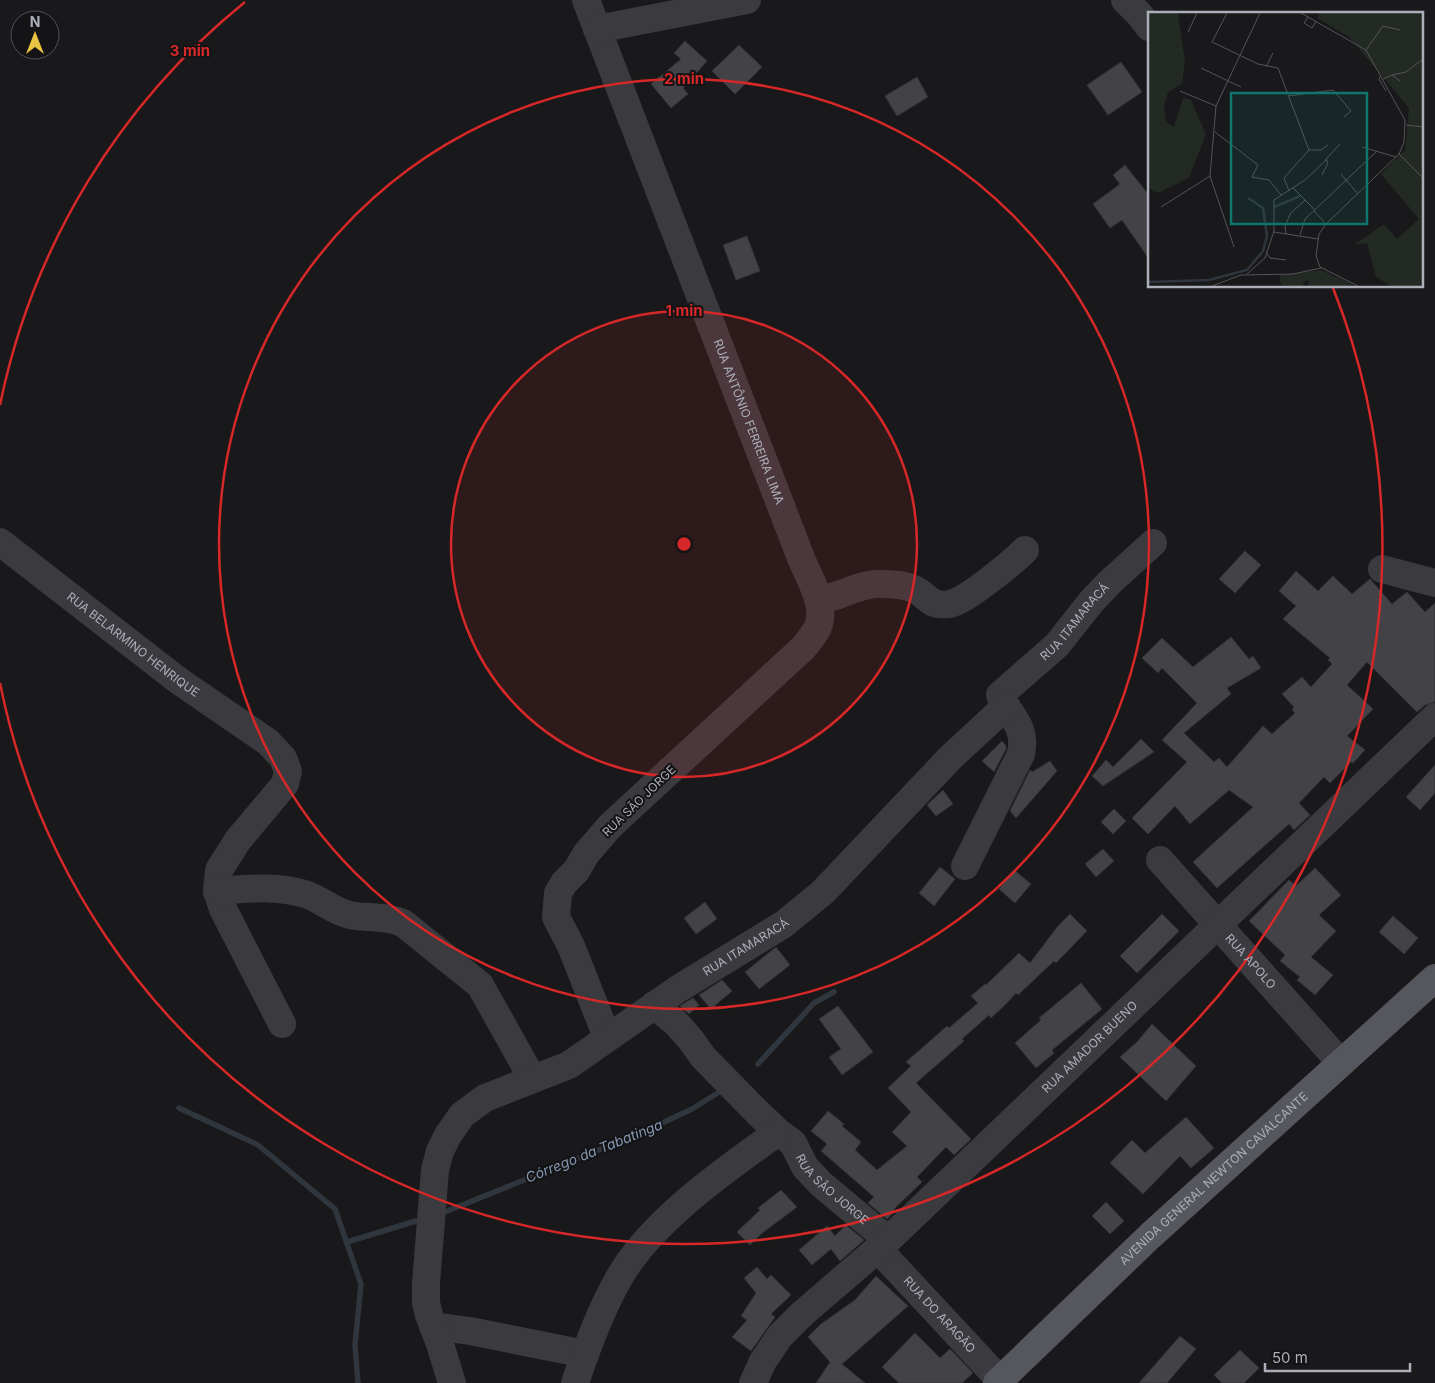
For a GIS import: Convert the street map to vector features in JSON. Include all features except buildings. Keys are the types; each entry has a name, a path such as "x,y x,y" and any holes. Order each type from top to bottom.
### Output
{"main road":[{"name":"AVENIDA GENERAL NEWTON CAVALCANTE","path":"998,1382 1150,1236 1435,978"}],"street":[{"name":"RUA ANTÔNIO FERREIRA LIMA","path":"586,0 818,599"},
{"path":"596,29 747,0"},
{"path":"1125,0 1148,26"},
{"name":"RUA BELARMINO HENRIQUE","path":"0,542 179,681 268,742 284,758 288,771 285,784 238,840 222,864 217,877 217,891"},
{"name":"RUA ITAMARACÁ","path":"452,1383 426,1303 426,1283 435,1170 440,1151 448,1135 462,1115 485,1098 569,1065 654,1005 784,924 823,892 1003,703 1000,695 1002,692 1057,645 1108,583 1153,543"},
{"path":"818,599 831,598 858,586 879,584 908,587 918,591 932,602 950,604 969,594 1025,550"},
{"path":"1382,569 1435,583"},
{"name":"RUA SÃO JORGE","path":"607,1038 571,946 556,917 558,893 564,883 576,871 586,854 610,826 803,648 817,628 820,615 818,599"},
{"path":"965,866 1021,754 1024,742 1021,731 1003,703"},
{"name":"RUA AMADOR BUENO","path":"753,1383 763,1362 780,1336 802,1314 883,1245 1435,717"},
{"name":"RUA APOLO","path":"1160,860 1342,1064"},
{"path":"282,1024 223,909 217,891 267,889 304,894 349,915 392,918 403,923 480,985 532,1078"},
{"name":"RUA SÃO JORGE","path":"654,1005 676,1023 703,1057 778,1132 793,1143 805,1167 883,1245"},
{"path":"575,1383 597,1323 619,1277 635,1254 659,1227 714,1178 778,1132"},
{"name":"RUA DO ARAGÃO","path":"883,1245 998,1382"},
{"path":"433,1326 585,1354"}],"waterway":[{"name":"Córrego da Tabatinga","path":"758,1064 814,1003 834,992"},
{"name":"Córrego da Tabatinga","path":"445,1212 643,1132 692,1109 724,1089"},
{"name":"Córrego da Tabatinga","path":"179,1108 258,1145 335,1209 361,1284 355,1345 358,1383"},
{"name":"Córrego da Tabatinga","path":"347,1242 416,1221"}]}
